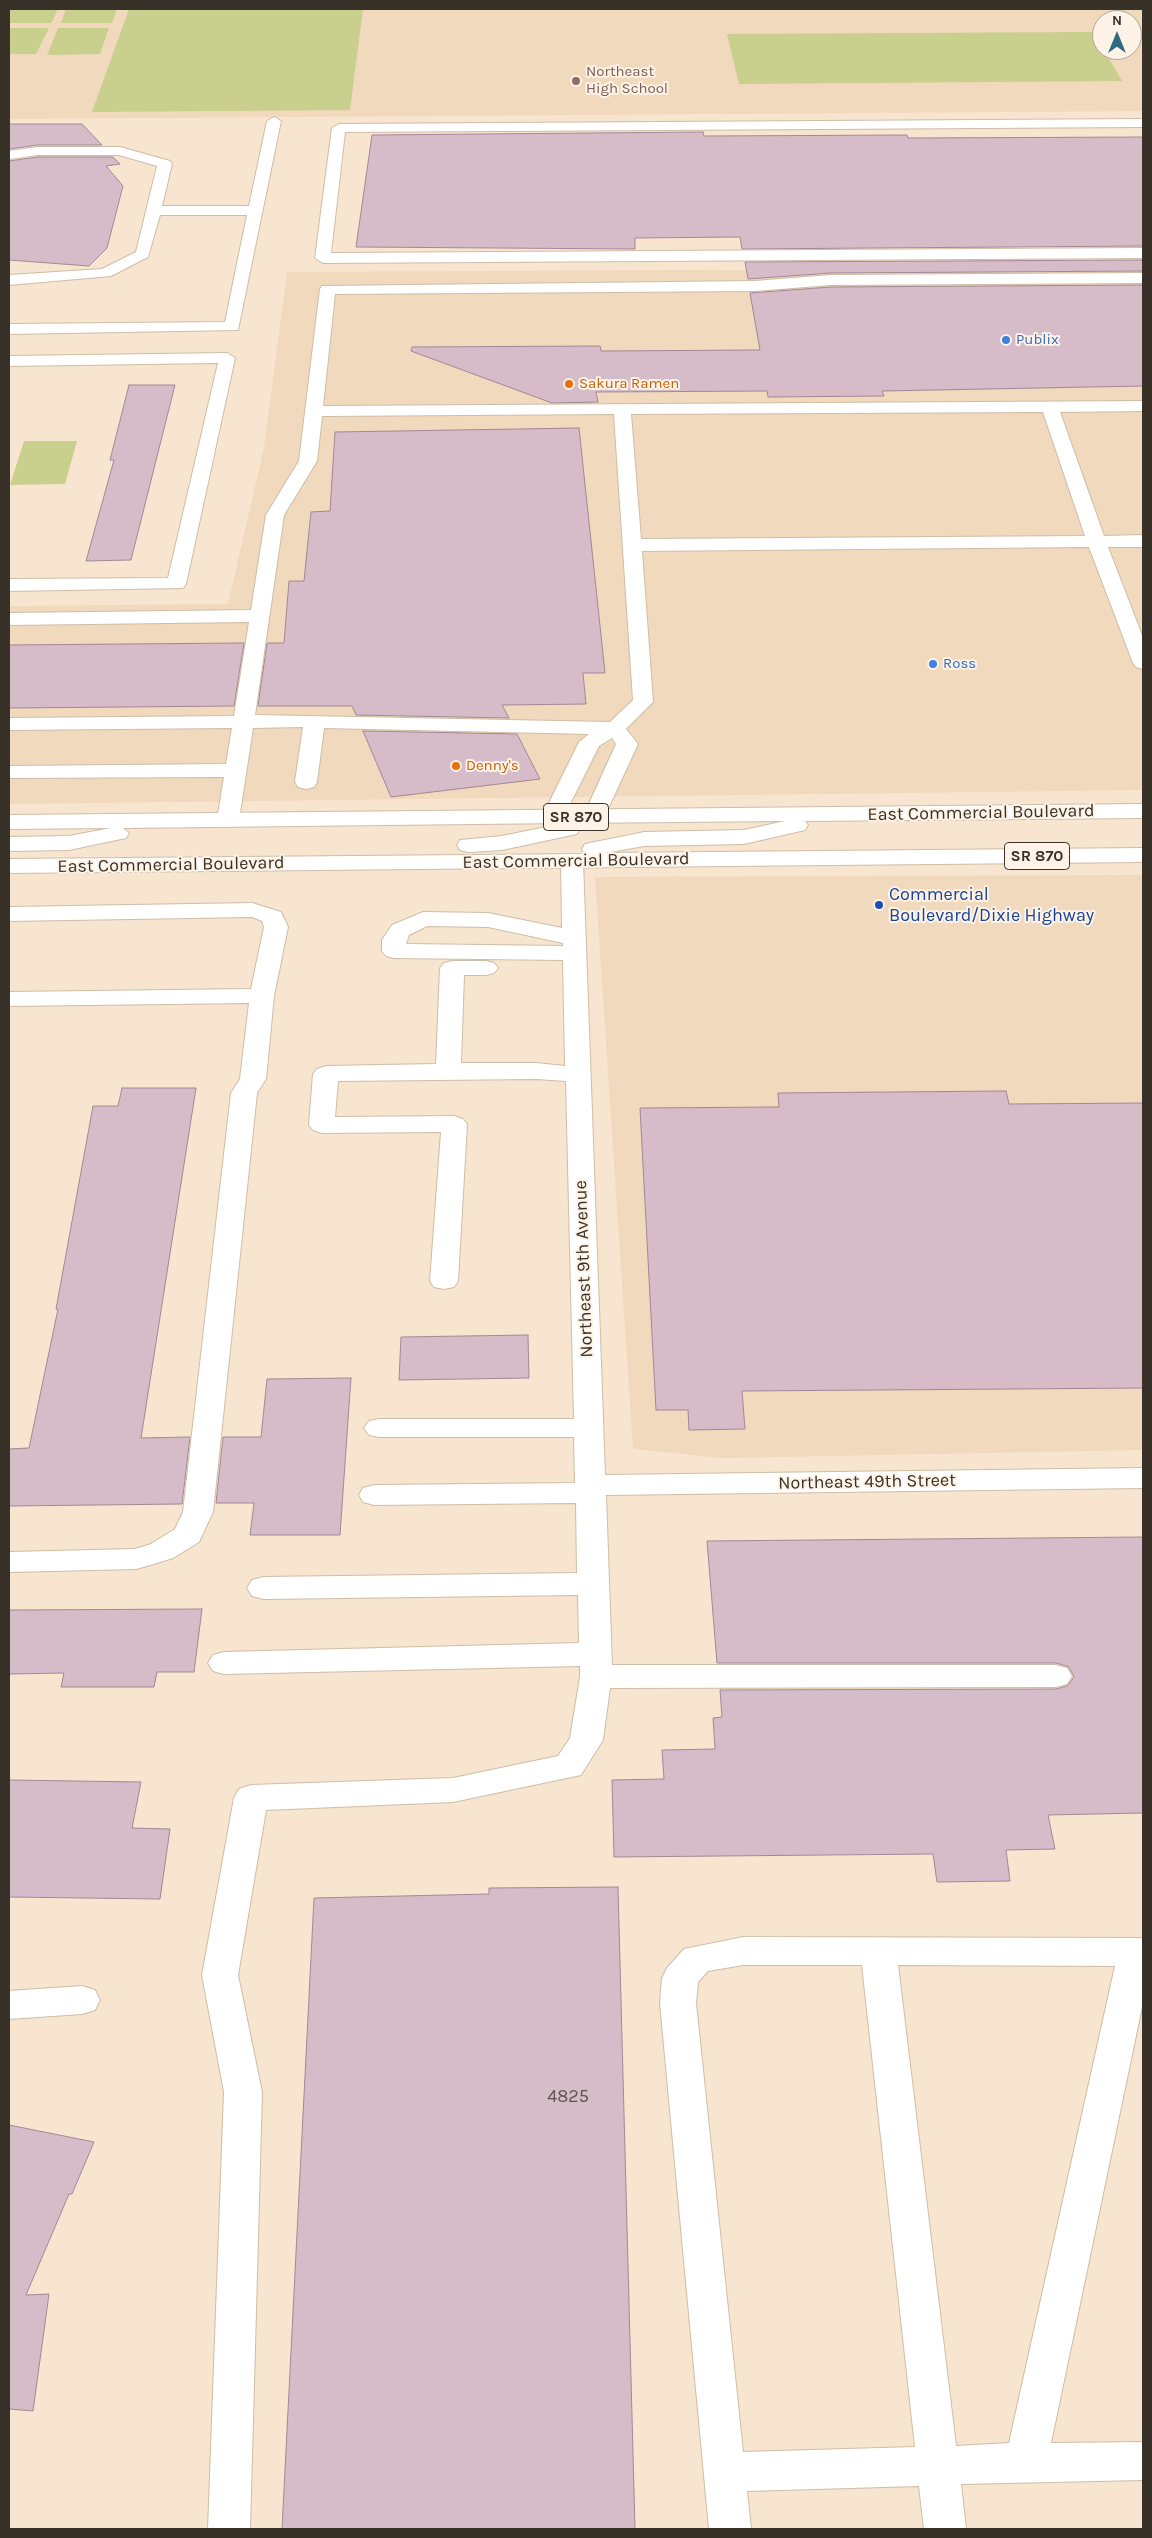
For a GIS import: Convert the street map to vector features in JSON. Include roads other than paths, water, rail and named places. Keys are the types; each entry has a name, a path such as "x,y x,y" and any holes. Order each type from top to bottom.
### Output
{"main road":[{"path":"9,329 232,327 274,121"},
{"path":"1143,123 339,128 323,258 1143,253"},
{"path":"9,155 38,151 120,151 165,164 143,254 105,273 9,280"},
{"path":"153,211 256,210"},
{"path":"228,820 275,515 308,461 328,289 755,286 831,280 1143,278"},
{"path":"9,361 227,358 176,584 9,585"},
{"path":"314,412 1143,406"},
{"path":"1050,408 1097,542 1143,663"},
{"path":"552,817 590,742 615,728 642,702 622,409"},
{"path":"631,545 1143,541"},
{"path":"9,619 258,616"},
{"path":"9,724 314,721 615,728"},
{"path":"306,782 314,721"},
{"path":"220,864 229,857 274,849 502,843 574,828 594,817 627,744 615,728"},
{"path":"9,772 236,770"},
{"name":"East Commercial Boulevard","path":"9,822 1143,811"},
{"path":"572,861 593,849 644,839 744,837 766,834 795,826 812,814"},
{"path":"9,844 69,843 100,838 158,821"},
{"name":"East Commercial Boulevard","path":"9,866 1143,855"},
{"name":"Northeast 9th Avenue","path":"229,2529 243,2092 220,1975 251,1798 452,1790 569,1766 586,1740 595,1666 572,861"},
{"path":"9,914 252,910 266,913 272,917 276,926 262,996 253,1078 244,1093 198,1512 188,1535 162,1550 136,1558 9,1562"},
{"path":"423,920 488,920 575,953 394,951 394,940 400,930 423,920"},
{"path":"448,1071 452,968 575,953"},
{"path":"9,999 262,996"},
{"path":"444,1281 454,1124 322,1125 326,1074 536,1071 578,1075"},
{"path":"379,1428 588,1428"},
{"name":"Northeast 49th Street","path":"374,1495 1143,1478"},
{"path":"263,1588 593,1584"},
{"path":"224,1663 595,1666 1056,1676"},
{"path":"730,2529 678,2003 680,1978 697,1959 743,1951 1140,1951 1026,2462"},
{"path":"878,1951 936,2466 945,2529"},
{"path":"9,2005 82,2000"},
{"path":"724,2472 1026,2462 1143,2461"}],"place":[{"name":"Northeast High School","path":"576,81"},
{"name":"Publix","path":"1006,340"},
{"name":"Sakura Ramen","path":"569,384"},
{"name":"Ross","path":"933,664"},
{"name":"Denny's","path":"456,766"},
{"name":"Commercial Boulevard/Dixie Highway","path":"879,905"}]}
